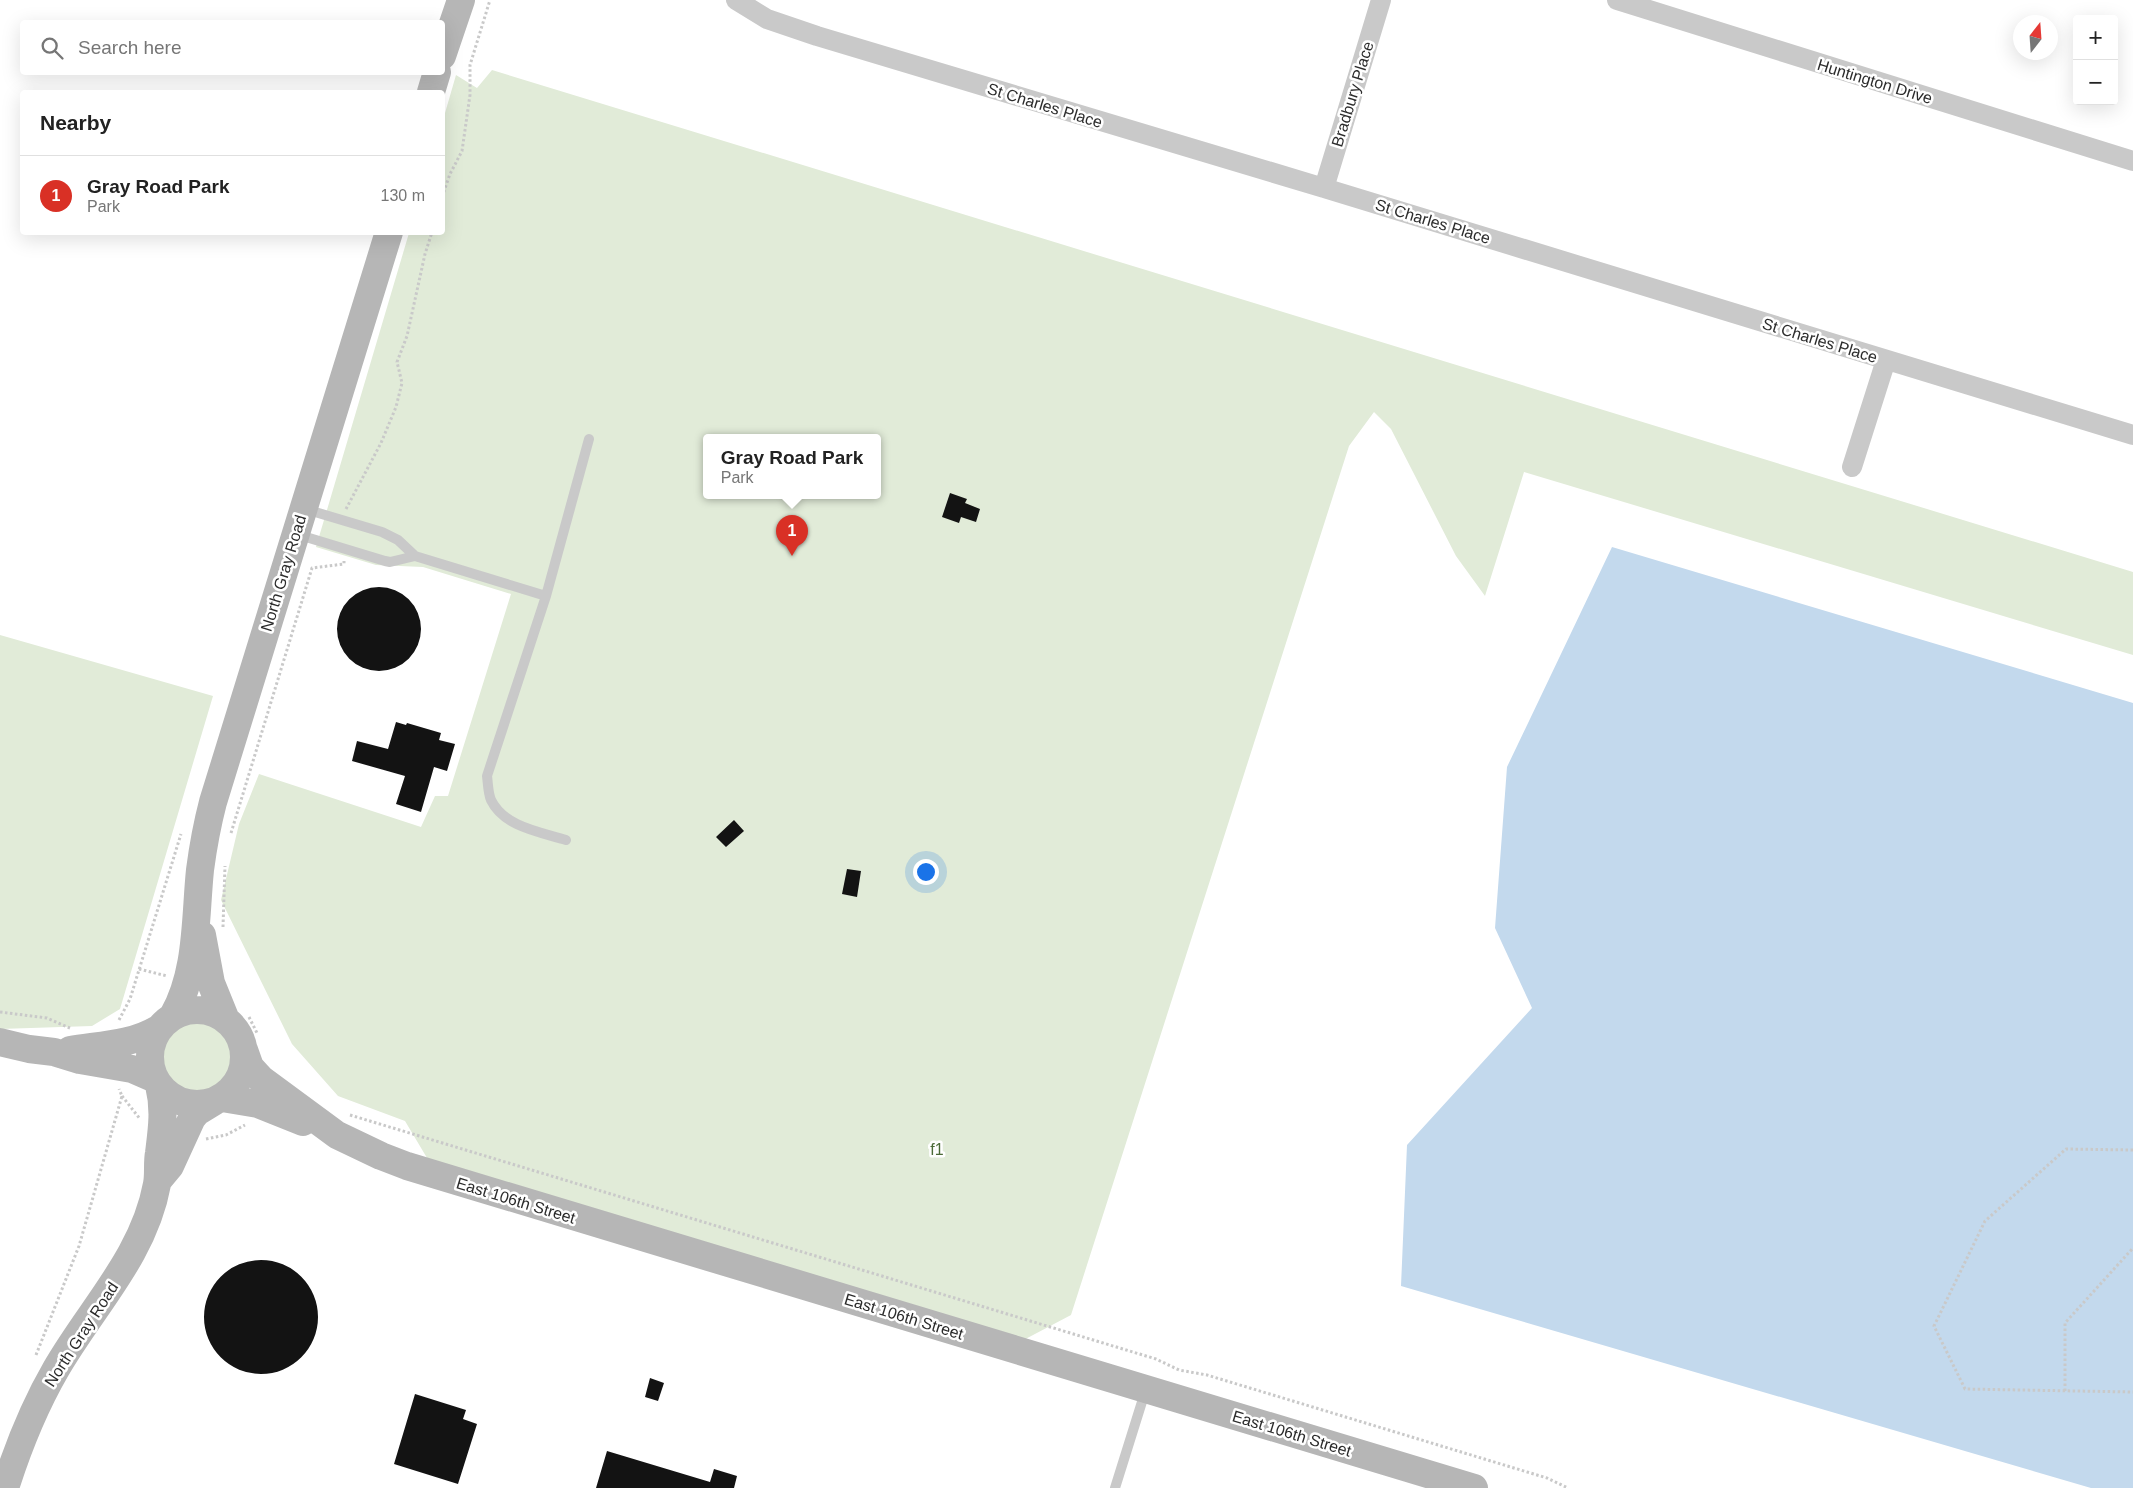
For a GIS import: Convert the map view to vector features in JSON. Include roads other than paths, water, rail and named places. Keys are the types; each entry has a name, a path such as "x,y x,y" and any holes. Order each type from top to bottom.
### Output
{"street":[{"path":"445,47 461,0"},
{"name":"St Charles Place","path":"736,0 767,19 817,36 1324,188 2133,435"},
{"name":"Bradbury Place","path":"1324,188 1381,0"},
{"name":"Huntington Drive","path":"1617,0 2133,162"},
{"path":"432,90 436,75"},
{"name":"North Gray Road","path":"166,1022 185,993 198,917 204,839 213,802 388,235"},
{"path":"1852,467 1886,360"},
{"name":"North Gray Road","path":"198,917 211,983 235,1015"},
{"path":"0,1042 29,1049 54,1052 80,1060 132,1068 157,1082 168,1094 178,1101 203,1104 218,1099 234,1087 242,1073 252,1044 241,1038 235,1015 200,1010 186,1011 143,1037 118,1044 54,1052"},
{"path":"157,1082 150,1064 150,1048 166,1022"},
{"name":"East 106th Street","path":"252,1044 250,1067 261,1079 340,1124 381,1156 429,1174 1474,1488"},
{"name":"North Gray Road","path":"5,1488 38,1402 70,1346 125,1267 148,1216 158,1182 158,1159 164,1111 157,1082"},
{"name":"North Gray Road","path":"158,1182 170,1166 192,1118 197,1112 218,1099"},
{"name":"East 106th Street","path":"218,1099 258,1104 340,1124"}],"lane":[{"path":"566,840 522,827 499,814 490,798 487,776 546,596 589,439"},
{"path":"303,508 391,536 415,556 546,596"},
{"path":"295,534 390,562 415,556"},
{"path":"1115,1488 1146,1388"}],"water":[{"path":"1612,547 2133,703 2133,1488 2091,1488 1401,1286 1407,1145 1532,1008 1495,928 1507,767"}],"place":[{"name":"Gray Road Park","path":"792,556"}],"park label":[{"name":"f1","path":"937,1149"}]}
